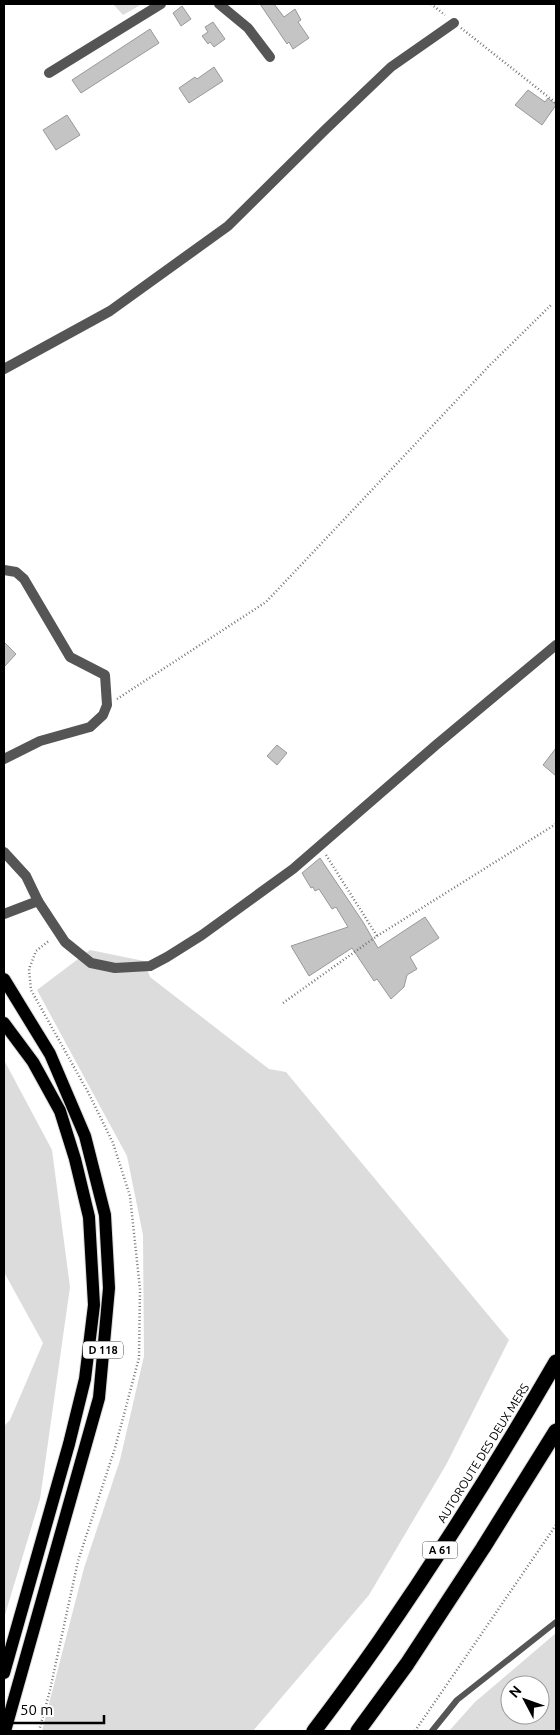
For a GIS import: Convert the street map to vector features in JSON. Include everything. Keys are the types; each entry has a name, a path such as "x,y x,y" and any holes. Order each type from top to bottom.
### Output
{"highway":[{"name":"AUTOROUTE DES DEUX MERS","path":"314,1731 378,1643 455,1529 518,1428 556,1362"},
{"name":"A 61","path":"358,1731 418,1648 556,1431"}],"main road":[{"name":"D 118","path":"4,979 50,1054 85,1136 105,1215 109,1288 99,1398 5,1731"},
{"name":"D 118","path":"4,1023 33,1062 60,1111 75,1158 89,1217 94,1305 85,1379 69,1444 4,1673"}],"street":[{"path":"49,73 161,4"},
{"path":"219,4 248,28 270,57"},
{"path":"4,369 110,311 228,226 391,68 454,23"},
{"path":"4,570 16,572 24,579 70,657 105,675 107,705 104,715 90,727 40,741 4,759"},
{"path":"4,852 26,876 38,901 65,942 90,964 115,968 150,966 202,935 293,869 436,745 556,645"},
{"path":"4,914 38,901"}],"lane":[{"path":"432,1731 457,1700 556,1622"}],"path":[{"path":"431,4 556,103"},
{"path":"107,705 266,602 490,366 552,304"},
{"path":"283,1003 377,936 556,824"},
{"path":"320,846 377,936"},
{"path":"415,1731 556,1525"}],"shaded area":[{"path":"113,4 142,4 123,15"},
{"path":"90,950 144,961 150,977 269,1069 286,1072 509,1340 446,1465 369,1595 253,1731 42,1731 84,1568 120,1460 144,1356 143,1235 127,1156 37,990"},
{"path":"4,1060 52,1150 70,1287 40,1499 4,1618 4,1426 10,1420 43,1343 4,1272"},
{"path":"556,1633 556,1731 449,1731 475,1702 500,1681 500,1725 550,1725 550,1675 507,1675"}],"building":[{"path":"260,4 274,4 284,17 295,9 301,20 298,22 309,38 293,49 289,42 287,44"},
{"path":"182,6 191,19 181,26 173,13"},
{"path":"213,22 225,39 214,47 210,42 208,44 202,36 208,32 205,27"},
{"path":"150,29 159,43 81,93 72,80"},
{"path":"214,67 223,81 189,103 179,88 195,77 197,79"},
{"path":"528,90 545,102 548,98 556,105 542,125 515,105"},
{"path":"67,115 80,135 56,150 43,130"},
{"path":"4,642 16,654 4,667"},
{"path":"277,745 287,753 277,765 267,756"},
{"path":"556,748 556,776 543,765"},
{"path":"320,858 378,948 425,917 439,938 410,957 417,969 407,975 404,987 391,999 377,979 374,981 352,948 309,976 291,946 348,927 336,907 332,909 319,889 315,891 313,887 311,888 302,873"}]}
